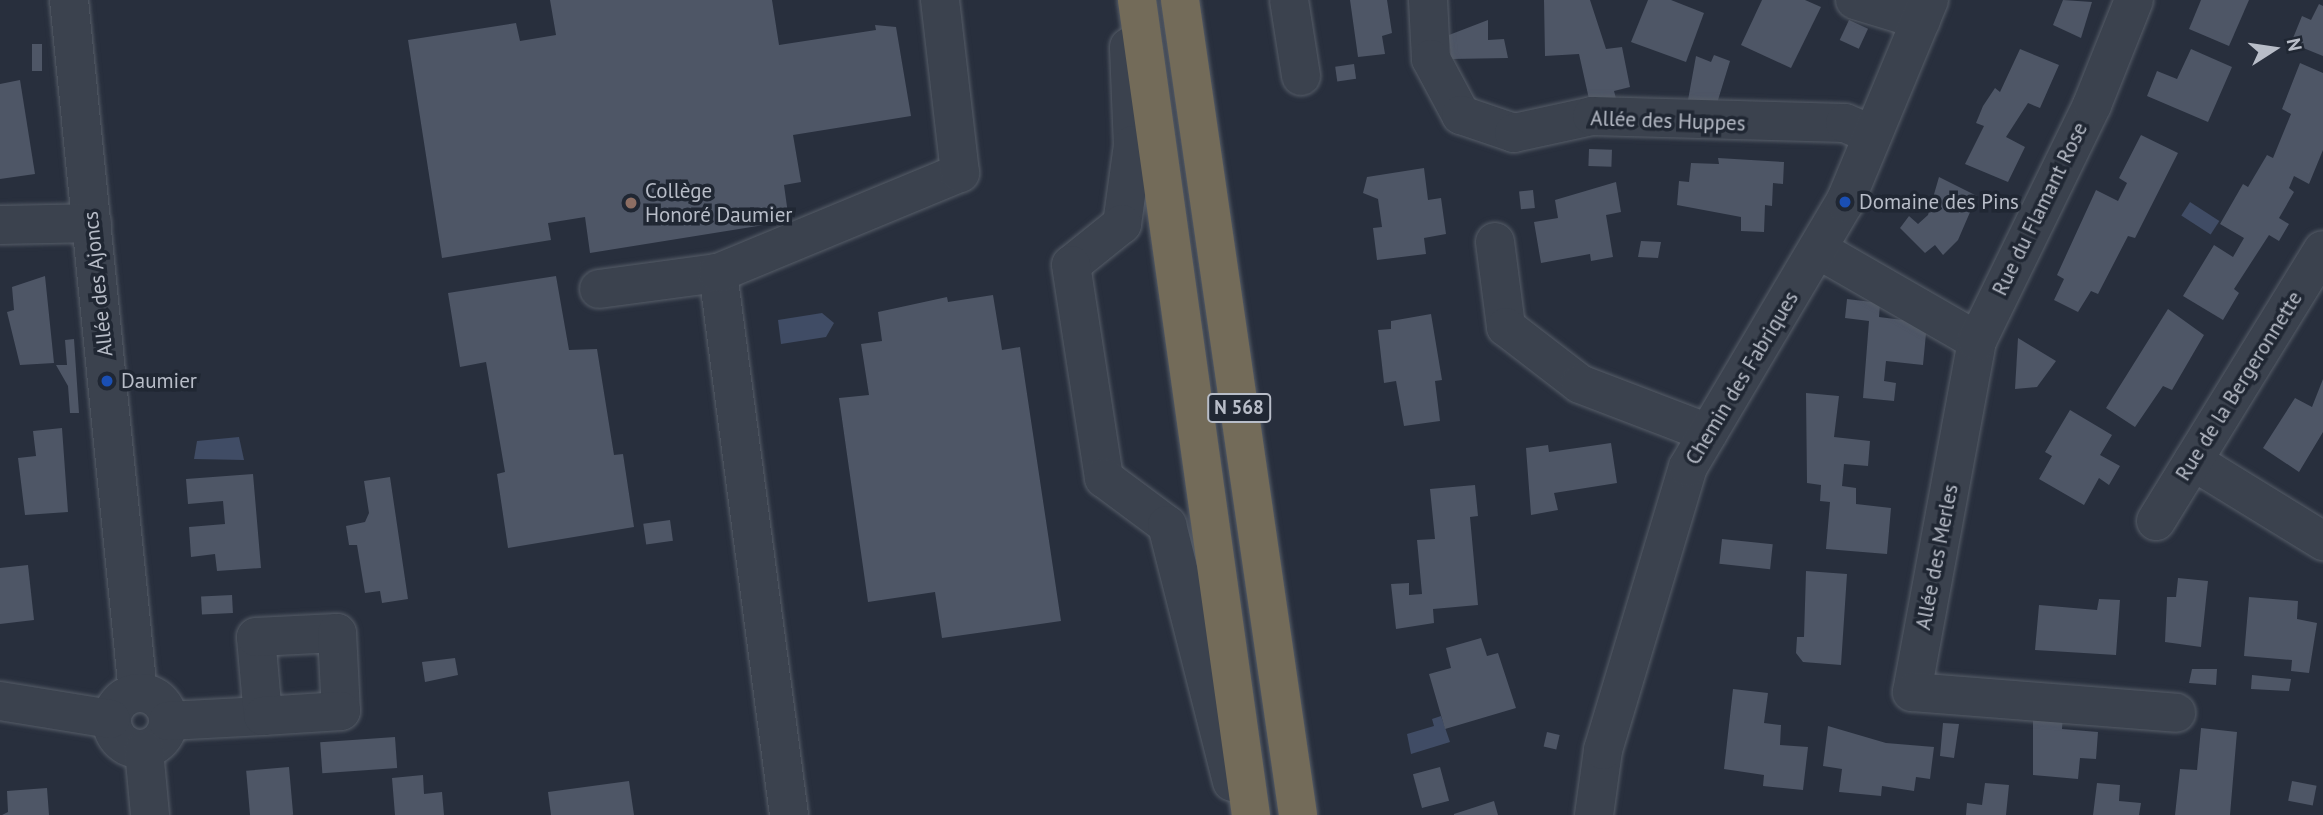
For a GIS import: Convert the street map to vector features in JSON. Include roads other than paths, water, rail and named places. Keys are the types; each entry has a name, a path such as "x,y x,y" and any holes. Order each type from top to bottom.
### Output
{"highway":[{"name":"N 568","path":"1137,0 1251,815"},
{"name":"N 568","path":"1180,0 1298,815"}],"street":[{"name":"Allée des Ajoncs","path":"69,0 138,693"},
{"path":"599,289 718,273 960,173 940,0"},
{"path":"1127,0 1133,145 1122,224 1071,265 1104,478 1167,525 1240,815"},
{"path":"1289,0 1301,76"},
{"name":"Allée des Huppes","path":"1428,0 1431,59 1461,115 1514,133 1592,116 1845,123 1873,135"},
{"path":"1855,0 1925,10"},
{"name":"Rue du Flamant Rose","path":"1978,341 2092,105 2134,0"},
{"name":"Chemin des Fabriques","path":"1594,815 1603,750 1688,467 1819,250 1873,135 1925,10"},
{"path":"0,225 92,223"},
{"path":"1495,242 1506,327 1580,384 1708,433"},
{"path":"1819,250 1978,341"},
{"name":"Rue de la Bergeronnette","path":"2155,521 2323,250"},
{"path":"718,273 789,815"},
{"name":"Allée des Merles","path":"1978,341 1912,692 2176,713"},
{"path":"2193,461 2323,541"},
{"path":"138,693 162,704 168,721 159,743 144,750 120,742 111,719 122,698 138,693"},
{"path":"0,701 111,719"},
{"path":"168,721 263,716"},
{"path":"144,750 150,815"}],"water":[{"path":"2190,202 2219,221 2211,234 2181,215"},
{"path":"822,313 834,323 826,337 781,344 778,320"},
{"path":"239,437 244,460 194,459 197,441"},
{"path":"1441,716 1450,742 1411,754 1407,734 1434,726 1432,719"}],"place":[{"name":"Domaine des Pins","path":"1845,202"},
{"name":"Collège Honoré Daumier","path":"631,203"},
{"name":"Daumier","path":"107,381"}]}
